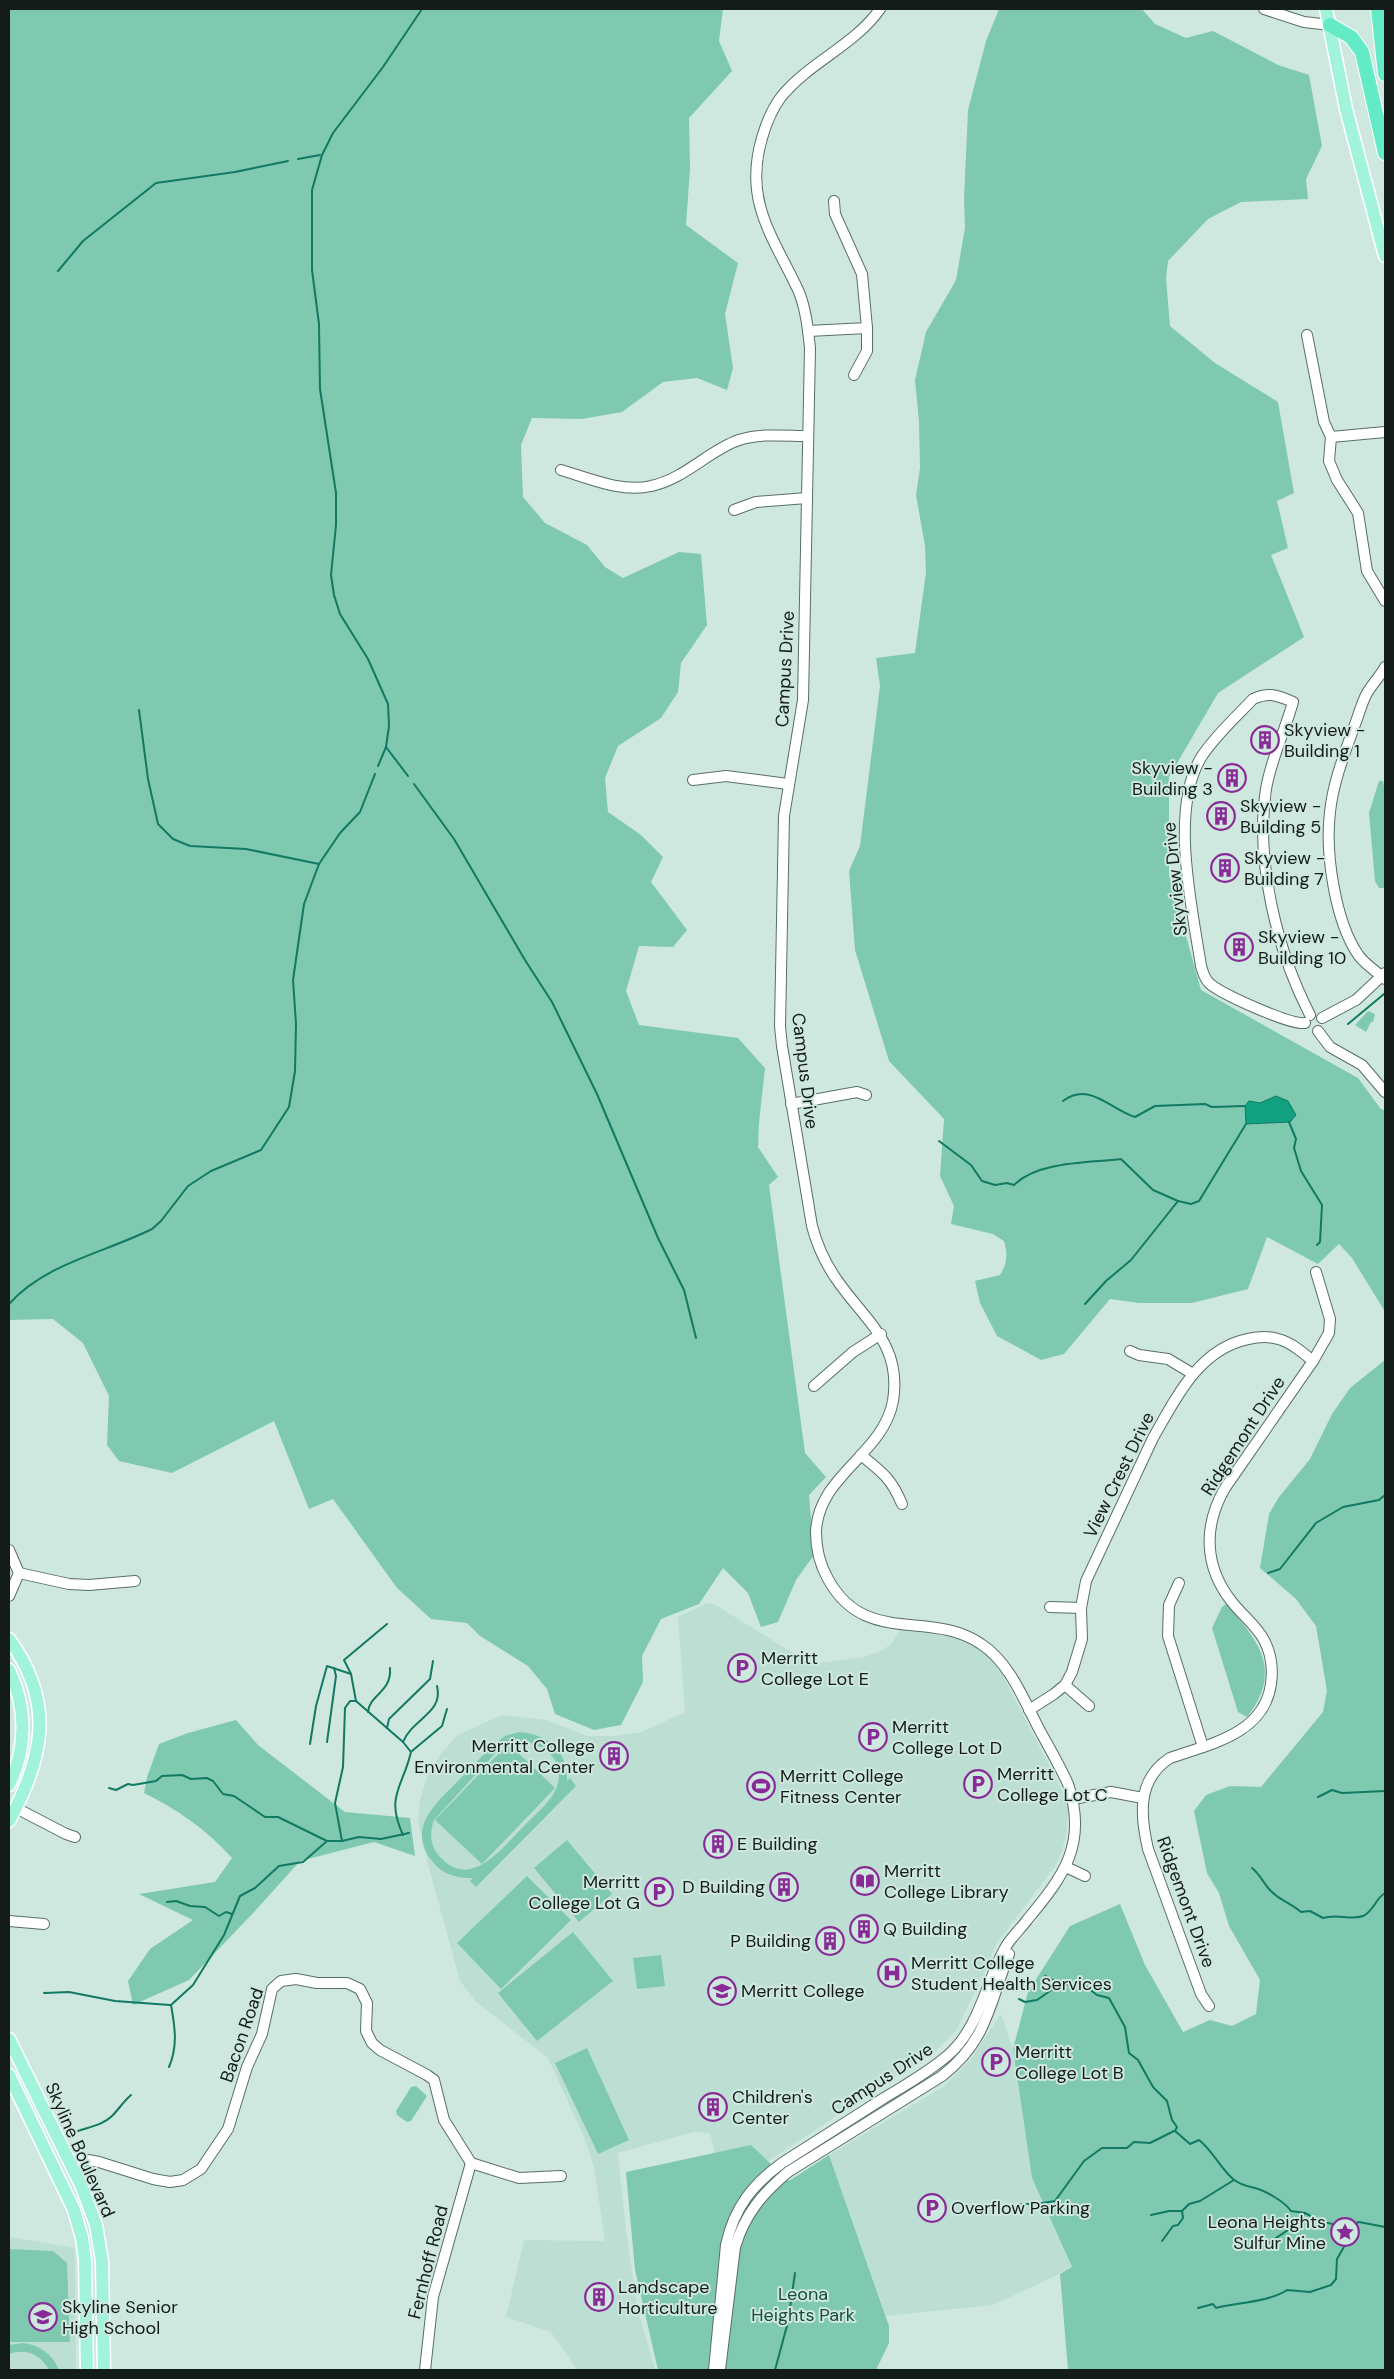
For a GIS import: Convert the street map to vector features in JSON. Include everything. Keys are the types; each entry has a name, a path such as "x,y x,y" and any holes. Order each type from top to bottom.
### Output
{"highway":[{"path":"1378,9 1385,74"},
{"path":"1330,25 1351,37 1362,52 1385,153"}],"main road":[{"path":"1326,9 1346,109 1385,256"},
{"path":"9,1639 19,1654 31,1680 39,1708 40,1734 37,1758 27,1786 9,1821"},
{"path":"9,1670 19,1696 24,1729 18,1764 9,1785"},
{"name":"Skyline Boulevard","path":"9,2038 70,2163 90,2207 99,2235 102,2261 104,2370"},
{"name":"Skyline Boulevard","path":"9,2075 74,2210 82,2238 85,2260 87,2370"}],"street":[{"name":"Campus Drive","path":"714,2370 726,2245 730,2226 744,2199 762,2177 924,2073 948,2055 967,2031 977,2014 1004,1948 1048,1894 1066,1867 1074,1831 1073,1799 1060,1767 1000,1660 981,1643 956,1632 890,1624 875,1620 849,1605 828,1580 818,1554 817,1525 828,1493 883,1428 892,1404 894,1376 891,1360 881,1334 837,1280 817,1244 812,1226 791,1104 780,1026 784,816 803,700 808,331 806,314 799,293 776,250 759,209 755,168 759,147 771,113 791,86 860,33 880,9"},
{"path":"1264,9 1304,22 1330,25"},
{"path":"834,201 835,214 862,274 867,351 854,375"},
{"path":"808,331 867,328"},
{"path":"1307,334 1324,422 1332,437 1328,453 1331,469 1358,512 1367,571 1385,601"},
{"path":"1332,437 1385,432"},
{"path":"561,470 623,487 650,487 694,467 739,440 760,436 808,436"},
{"path":"734,510 756,502 807,498"},
{"path":"1322,1018 1356,1000 1384,976 1360,958 1346,930 1335,886 1329,813 1342,759 1367,694 1379,679 1385,667"},
{"name":"Skyview Drive","path":"1264,694 1275,694 1293,702 1266,789 1264,854 1285,956 1308,1019 1298,1024 1219,990 1205,978 1197,942 1184,820 1186,798 1201,757 1216,738 1253,699 1264,694"},
{"path":"693,780 726,776 788,784"},
{"path":"1318,1014 1322,1018 1322,1026 1318,1030 1309,1030 1308,1019 1318,1014"},
{"path":"1318,1030 1330,1047 1362,1065 1385,1092"},
{"path":"791,1104 857,1092 866,1095"},
{"name":"Ridgemont Drive","path":"1210,2006 1201,1994 1148,1849 1142,1825 1143,1798 1150,1778 1162,1762 1235,1734 1258,1714 1270,1691 1272,1673 1270,1655 1264,1640 1257,1629 1232,1602 1218,1581 1209,1548 1212,1518 1216,1503 1225,1488 1313,1361 1329,1333 1330,1319 1316,1272"},
{"path":"814,1386 853,1352 881,1334"},
{"name":"View Crest Drive","path":"1029,1710 1065,1685 1078,1659 1082,1639 1081,1608 1086,1581 1153,1438 1193,1374 1203,1362 1226,1346 1253,1338 1278,1339 1288,1343 1313,1361"},
{"path":"1130,1351 1139,1355 1168,1359 1193,1374"},
{"path":"861,1455 891,1481 902,1504"},
{"path":"9,1550 19,1573 9,1596"},
{"path":"19,1573 75,1585 134,1582"},
{"path":"1179,1583 1169,1605 1168,1636 1203,1747"},
{"path":"1050,1607 1081,1608"},
{"path":"1065,1685 1089,1706"},
{"path":"1073,1799 1111,1792 1143,1798"},
{"path":"16,1808 75,1837"},
{"path":"1066,1867 1085,1876"},
{"path":"9,1921 44,1924"},
{"name":"Campus Drive","path":"720,2370 735,2247 747,2216 761,2196 788,2172 942,2076 957,2064 974,2042 990,2012 1016,1934"},
{"name":"Bacon Road","path":"70,2163 88,2160 99,2162 153,2179 170,2182 183,2180 201,2169 228,2128 247,2067 262,2034 272,1990 281,1981 296,1979 317,1983 347,1982 360,1989 367,2003 366,2031 372,2043 380,2050 427,2074 434,2080 444,2120 471,2163"},
{"path":"471,2163 518,2178 561,2176"},
{"name":"Fernhoff Road","path":"426,2370 433,2297 471,2163"}],"shaded area":[{"path":"1276,1096 1288,1101 1296,1115 1290,1122 1246,1124 1245,1106 1249,1101 1260,1103"},
{"name":"Merritt College","path":"707,1603 714,1604 811,1664 864,1657 883,1650 892,1643 900,1630 955,1637 987,1652 996,1662 1064,1794 1068,1812 1067,1830 1062,1851 1054,1868 996,1944 988,1965 956,2031 938,2049 770,2160 746,2178 703,2260 714,2149 710,2133 694,2132 618,2153 626,2231 638,2310 655,2370 577,2370 551,2332 506,2317 524,2240 605,2241 594,2167 584,2137 548,2058 475,2001 460,1981 418,1821 420,1800 427,1777 441,1753 458,1735 502,1715 547,1720 588,1736 615,1736 642,1732 685,1712 678,1617"},
{"name":"Overflow Parking","path":"1001,2014 1013,2049 1032,2178 1072,2268 993,2305 886,2316 829,2155 943,2087 969,2061"},
{"name":"Skyline Senior High School","path":"9,2237 75,2248 76,2370 9,2370"}],"green space":[{"path":"9,9 723,9 719,41 732,71 689,118 690,169 686,225 738,263 725,314 733,368 727,390 697,378 663,382 622,412 582,419 532,418 521,445 523,497 545,523 587,545 605,567 623,578 679,552 701,554 707,625 681,663 678,692 661,718 618,746 605,778 608,812 641,835 663,857 651,882 687,930 673,947 639,946 626,991 639,1025 738,1038 765,1068 758,1147 778,1177 769,1185 805,1453 826,1477 809,1495 814,1555 796,1580 778,1622 761,1627 748,1593 723,1568 699,1604 661,1619 642,1656 643,1682 621,1725 594,1730 555,1714 547,1689 528,1666 480,1636 467,1623 431,1619 397,1588 333,1499 309,1509 274,1421 172,1473 119,1461 107,1445 109,1396 83,1343 53,1319 9,1320"},
{"path":"999,9 1142,9 1155,24 1186,38 1213,31 1278,65 1309,75 1322,146 1306,179 1308,199 1241,202 1208,219 1168,261 1166,278 1170,326 1215,363 1278,402 1294,493 1277,501 1288,548 1271,555 1304,637 1218,693 1169,777 1169,875 1201,990 1358,1078 1380,1108 1385,1111 1385,1318 1384,1310 1352,1258 1339,1244 1318,1264 1267,1237 1248,1289 1192,1303 1139,1303 1110,1299 1064,1354 1041,1360 997,1336 980,1303 975,1281 1000,1275 1006,1259 1004,1241 993,1234 951,1224 954,1206 940,1176 944,1119 889,1061 855,950 849,871 860,846 880,686 876,658 915,653 926,572 925,546 916,495 920,468 919,422 915,380 926,332 956,280 965,228 964,199 968,110 986,41"},
{"path":"1379,781 1383,781 1385,790 1385,888 1379,888 1375,881 1369,813"},
{"path":"1368,1011 1375,1014 1373,1022 1371,1022 1366,1032 1355,1025"},
{"path":"1385,1360 1385,2370 1068,2370 1060,2274 1072,2267 1032,2178 1013,2049 1028,1992 1070,1926 1120,1904 1145,1965 1183,2032 1210,2020 1232,2026 1256,2014 1260,1980 1229,1926 1219,1893 1207,1873 1194,1811 1206,1795 1230,1786 1261,1787 1323,1712 1327,1691 1316,1626 1296,1599 1260,1568 1269,1514 1279,1497 1310,1459 1332,1414 1350,1388"},
{"path":"1226,1604 1257,1644 1265,1671 1264,1685 1258,1700 1247,1717 1238,1712 1212,1628 1222,1607"},
{"path":"236,1720 258,1745 345,1812 410,1818 415,1856 374,1842 300,1861 189,1980 133,2005 128,1981 150,1949 193,1920 139,1894 215,1882 232,1858 191,1821 144,1793 147,1777 159,1744 188,1733"},
{"path":"519,1732 529,1733 547,1740 560,1752 564,1761 567,1781 570,1778 576,1786 476,1887 470,1881 473,1878 461,1878 450,1875 436,1866 425,1849 422,1838 423,1828 426,1818 439,1800 494,1744 505,1736","holes":["516,1741 526,1742 535,1744 543,1749 555,1761 559,1779 556,1789 546,1804 496,1854 482,1864 555,1788 509,1744","508,1744 435,1820 482,1864 464,1869 452,1867 441,1858 437,1854 431,1840 432,1825 434,1820 501,1747"]},
{"path":"567,1840 612,1894 579,1922 534,1868"},
{"path":"527,1876 571,1920 501,1989 457,1943"},
{"path":"573,1932 613,1981 537,2041 498,1993"},
{"path":"661,1955 665,1986 637,1989 633,1958"},
{"path":"587,2048 629,2140 598,2154 555,2063"},
{"path":"416,2086 427,2096 411,2121 407,2122 397,2115 396,2111 411,2087"},
{"name":"Leona Heights Park","path":"751,2145 789,2181 829,2155 889,2326 889,2343 876,2370 658,2370 635,2270 626,2172"},
{"name":"Skyline Senior High School","path":"9,2249 53,2251 67,2263 70,2342 9,2342"},
{"path":"23,2343 45,2351 53,2359 59,2370 49,2370 42,2360 27,2352 9,2354 9,2345"}],"waterway":[{"path":"378,766 386,747 389,726 388,704 368,659 340,614 334,595 331,575 336,525 336,493 320,389 319,324 312,270 312,190 322,155 333,133 383,67 422,9"},
{"path":"298,159 320,155"},
{"path":"58,271 83,241 156,183 235,172 288,161"},
{"path":"139,710 148,779 158,824 173,839 190,846 246,849 319,864"},
{"path":"386,747 408,776"},
{"path":"9,1304 40,1278 76,1260 152,1229 161,1221 188,1186 211,1171 261,1150 289,1107 295,1071 296,1024 293,980 304,904 319,864 340,833 360,812 375,774"},
{"path":"414,784 454,839 552,1002 597,1094 658,1238 684,1290 696,1338"},
{"path":"1348,1024 1384,994"},
{"path":"1063,1101 1082,1094 1091,1095 1135,1117 1155,1106 1205,1104 1212,1107 1245,1106"},
{"path":"1289,1122 1296,1139 1294,1148 1301,1171 1322,1205 1320,1242 1317,1245"},
{"path":"1085,1304 1106,1281 1131,1260 1178,1201 1191,1204 1199,1201 1246,1124"},
{"path":"939,1141 971,1165 982,1181 995,1185 1007,1183 1014,1185 1036,1171 1064,1164 1121,1159 1153,1190 1178,1201"},
{"path":"1268,1573 1280,1569 1316,1523 1343,1507 1379,1500 1385,1495"},
{"path":"387,1624 344,1660 351,1674 356,1701 403,1742 411,1752 397,1792 396,1801 398,1822 403,1835"},
{"path":"387,1728 389,1719 430,1679 433,1661"},
{"path":"310,1744 316,1706 327,1666 351,1674"},
{"path":"327,1742 336,1676 334,1668"},
{"path":"368,1712 372,1701 388,1683 390,1668"},
{"path":"403,1742 413,1727 432,1710 438,1695 437,1686"},
{"path":"342,1841 335,1803 343,1767 345,1708 350,1701 356,1701"},
{"path":"412,1751 442,1726 447,1709"},
{"path":"109,1788 116,1790 128,1784 133,1785 156,1781 162,1776 182,1775 191,1779 207,1778 213,1781 223,1794 234,1796 265,1817 278,1817 327,1841 342,1841 359,1837 381,1839 409,1833"},
{"path":"1318,1797 1332,1790 1342,1793 1385,1791"},
{"path":"169,2067 175,2044 171,2005 193,1985 224,1935 240,1896 255,1888 279,1866 303,1862 327,1841"},
{"path":"1252,1868 1279,1898 1301,1912 1310,1911 1323,1918 1363,1916 1385,1893"},
{"path":"167,1902 176,1901 190,1906 205,1907 219,1916 226,1912 232,1914"},
{"path":"1045,1976 1060,1984 1084,1985 1097,1995 1109,1998 1125,2027 1129,2053 1138,2060 1153,2087 1167,2101 1172,2120 1177,2127 1175,2131 1190,2144 1199,2140 1228,2175 1236,2181 1270,2194 1291,2211 1305,2213 1320,2221 1345,2227 1359,2222 1385,2227"},
{"path":"1019,1999 1025,2002 1037,2000 1060,1984"},
{"path":"44,1993 69,1992 115,2001 170,2005"},
{"path":"78,2131 100,2124 108,2119 131,2095"},
{"path":"1019,2204 1055,2201 1084,2161 1102,2148 1127,2148 1134,2142 1150,2143 1174,2131"},
{"path":"1162,2241 1173,2226 1178,2225 1183,2218 1182,2211 1189,2204 1200,2201 1234,2180"},
{"path":"1151,2215 1169,2211 1181,2211"},
{"path":"1267,2244 1294,2226 1305,2213"},
{"path":"1198,2308 1213,2304 1216,2308 1253,2301 1272,2297 1287,2290 1310,2292 1331,2285 1336,2279 1337,2259 1345,2245 1350,2227"},
{"path":"775,2370 788,2322 795,2273"}],"place":[{"name":"Skyview - Building 1","path":"1265,740"},
{"name":"Skyview - Building 3","path":"1232,778"},
{"name":"Skyview - Building 5","path":"1221,816"},
{"name":"Skyview - Building 7","path":"1225,868"},
{"name":"Skyview - Building 10","path":"1239,947"},
{"name":"Merritt College Lot E","path":"742,1668"},
{"name":"Merritt College Lot D","path":"873,1737"},
{"name":"Merritt College Environmental Center","path":"614,1756"},
{"name":"Merritt College Lot C","path":"978,1784"},
{"name":"Merritt College Fitness Center","path":"761,1786"},
{"name":"E Building","path":"718,1844"},
{"name":"Merritt College Library","path":"865,1881"},
{"name":"D Building","path":"784,1887"},
{"name":"Merritt College Lot G","path":"659,1892"},
{"name":"Q Building","path":"864,1929"},
{"name":"P Building","path":"830,1941"},
{"name":"Merritt College Student Health Services","path":"892,1973"},
{"name":"Merritt College","path":"722,1991"},
{"name":"Merritt College Lot B","path":"996,2062"},
{"name":"Children's Center","path":"713,2107"},
{"name":"Overflow Parking","path":"932,2208"},
{"name":"Leona Heights Sulfur Mine","path":"1345,2232"},
{"name":"Landscape Horticulture","path":"599,2297"},
{"name":"Skyline Senior High School","path":"43,2317"}]}
